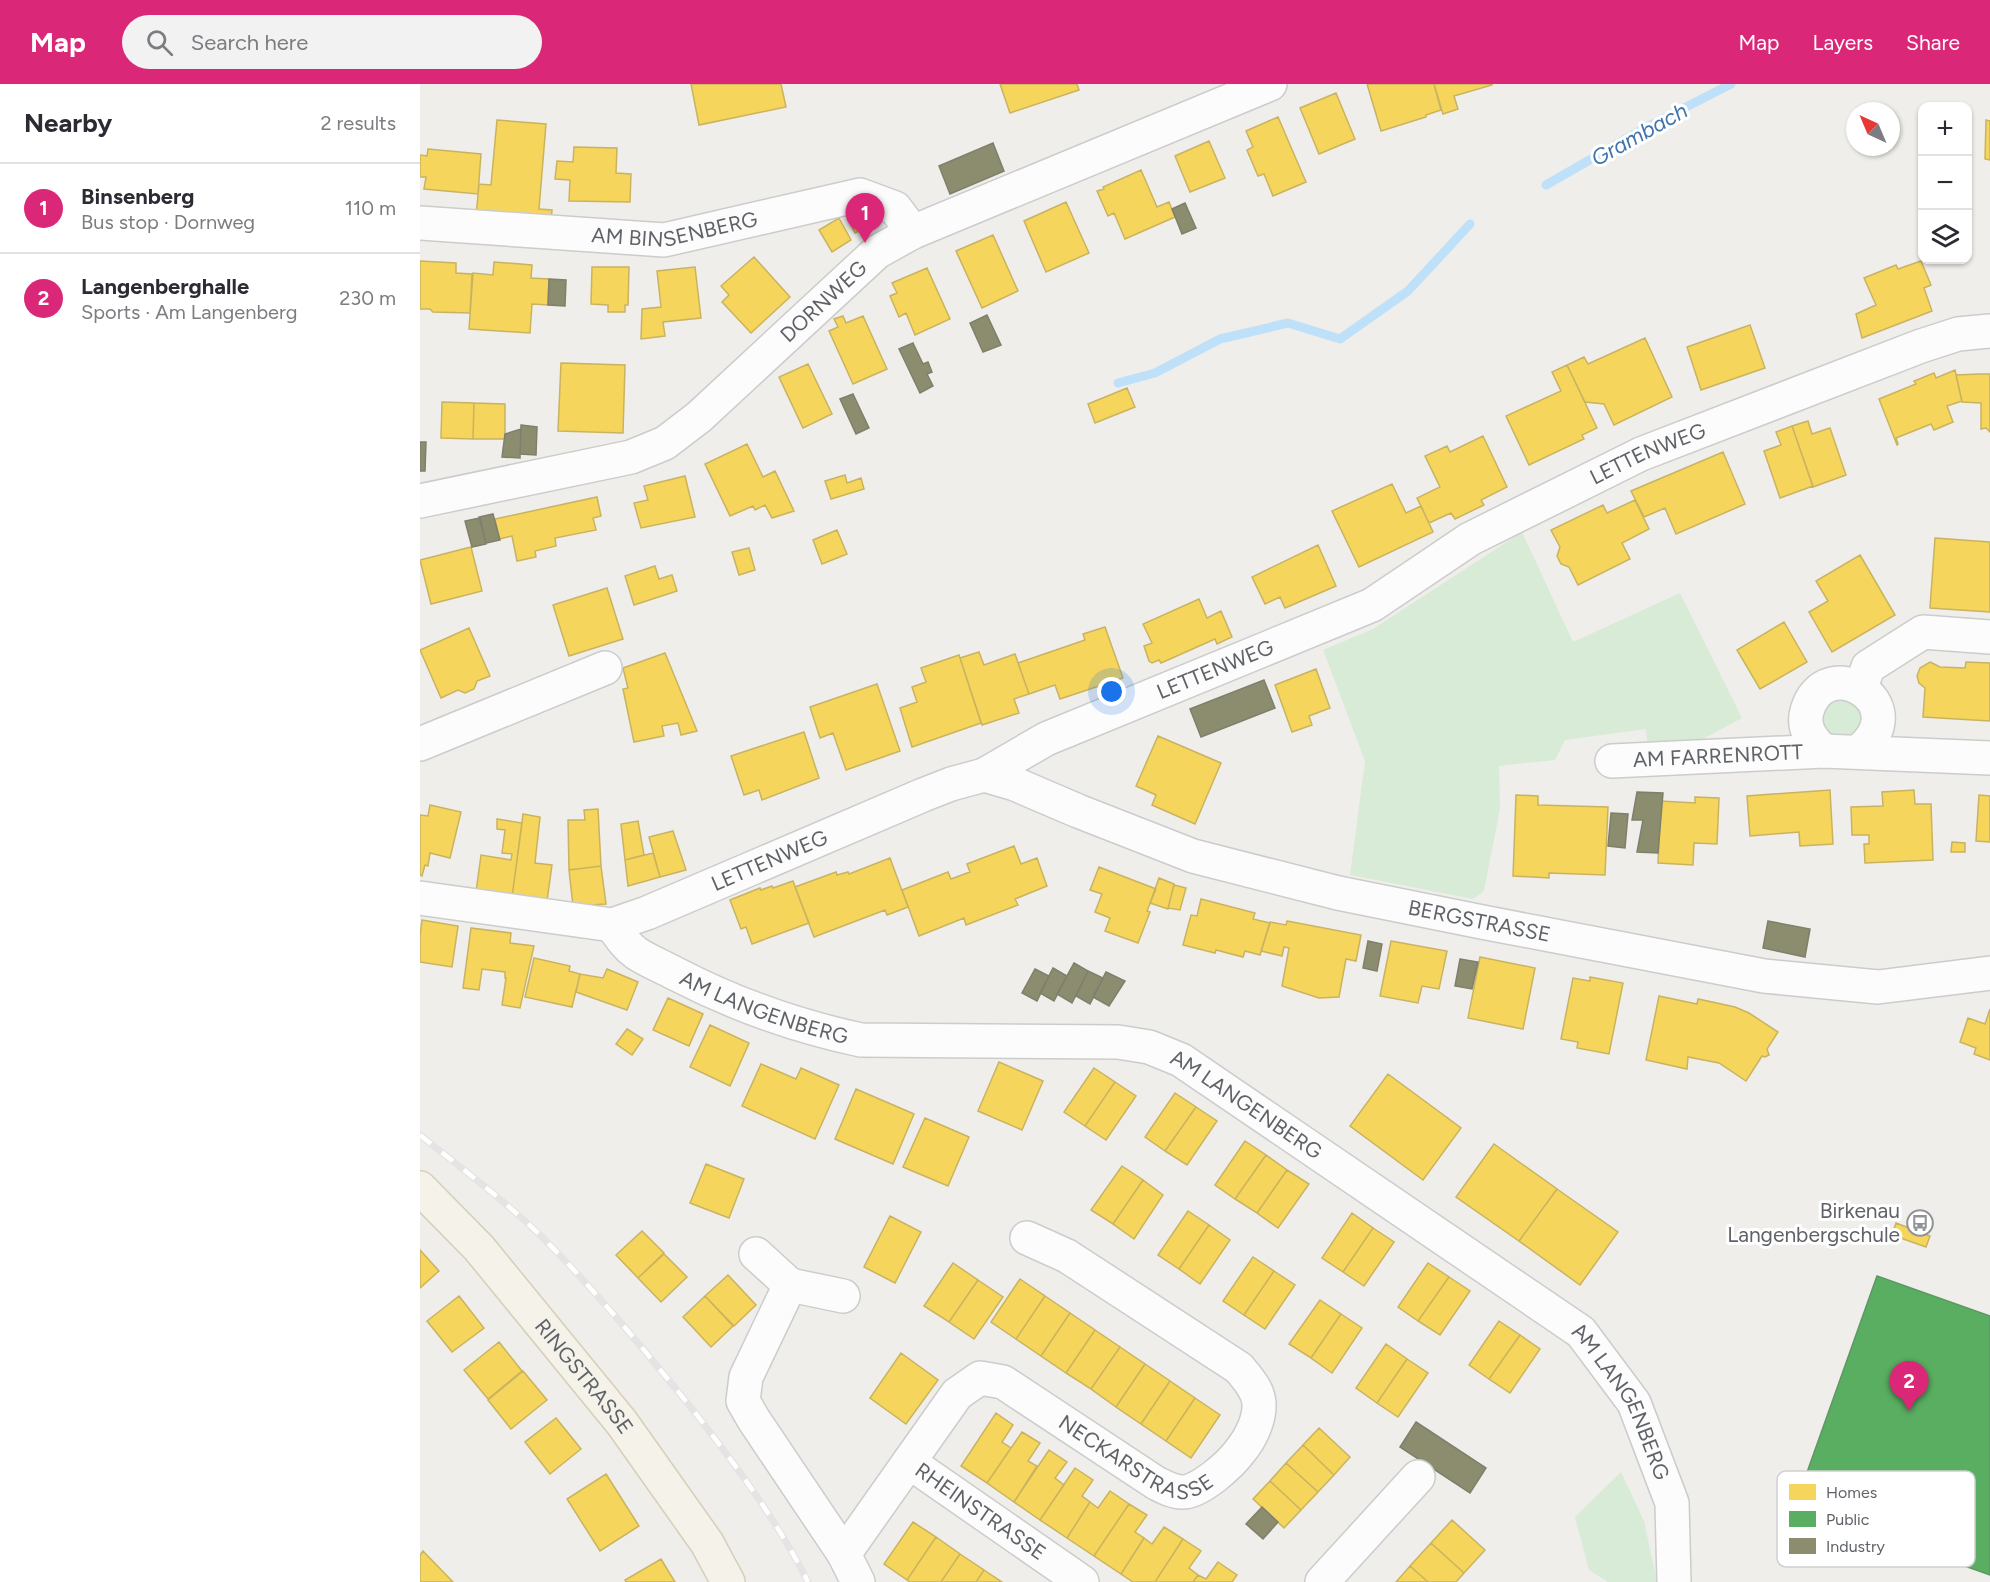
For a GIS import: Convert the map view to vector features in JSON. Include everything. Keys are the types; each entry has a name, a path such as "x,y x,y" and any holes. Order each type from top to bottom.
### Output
{"main road":[{"name":"RINGSTRASSE","path":"420,1188 479,1248 622,1423 707,1543 728,1582"}],"street":[{"name":"DORNWEG","path":"420,501 631,457 665,443 699,417 877,252 913,232 1270,84"},
{"name":"AM BINSENBERG","path":"420,223 664,240 860,195 895,208 913,232"},
{"name":"LETTENWEG","path":"420,898 612,925 646,913 923,795 951,784 984,776 1046,739 1372,605 1470,539 1641,454 1921,346 1958,334 1990,331"},
{"path":"1859,751 1876,733 1878,720 1874,702 1862,688 1868,667 1921,625 1990,637"},
{"path":"420,744 605,668"},
{"name":"AM FARRENROTT","path":"1824,751 1813,742 1807,729 1806,714 1810,701 1820,690 1833,683 1848,683 1862,688"},
{"name":"AM FARRENROTT","path":"1612,761 1824,751 1990,758"},
{"name":"BERGSTRASSE","path":"984,776 1015,784 1193,856 1338,893 1482,922 1764,976 1878,987 1990,973"},
{"name":"AM LANGENBERG","path":"612,925 621,939 634,952 701,987 762,1013 823,1032 861,1040 1118,1042 1149,1047 1181,1060 1581,1332 1634,1403 1672,1503 1674,1582"},
{"name":"NECKARSTRASSE","path":"851,1568 909,1462 957,1394 980,1378 1003,1382 1156,1483 1171,1490 1184,1492 1196,1489 1232,1460 1253,1430 1259,1402 1252,1383 1239,1368 1067,1256 1027,1238"},
{"path":"756,1254 790,1285 843,1296"},
{"path":"790,1285 746,1377 743,1401 851,1568"},
{"name":"RHEINSTRASSE","path":"909,1462 1082,1582"},
{"path":"1322,1582 1418,1477"}],"green space":[{"path":"1522,532 1573,642 1680,593 1742,718 1697,742 1648,749 1646,729 1565,740 1555,760 1499,766 1500,808 1484,891 1473,899 1350,875 1365,761 1323,650 1373,629"},
{"path":"1847,699 1862,711 1863,722 1851,738 1834,739 1821,726 1823,713 1830,704"},
{"path":"1621,1472 1644,1521 1657,1582 1608,1582 1589,1570 1575,1517"}],"building: Homes":[{"path":"691,84 781,84 786,107 699,125"},
{"path":"1000,84 1077,84 1079,90 1010,113"},
{"path":"1367,84 1434,84 1441,110 1381,131"},
{"path":"1434,84 1492,85 1454,96 1458,109 1443,114"},
{"path":"1336,93 1355,139 1319,154 1300,108"},
{"path":"1278,117 1306,182 1273,196 1264,174 1258,176 1247,150 1253,147 1246,131"},
{"path":"497,120 546,124 539,209 552,210 551,223 476,217 479,184 491,185"},
{"path":"1986,120 1990,121 1990,160 1985,159"},
{"path":"1209,141 1225,178 1190,192 1175,156"},
{"path":"574,147 617,148 616,173 631,174 630,202 569,201 570,180 555,179 557,161 573,162"},
{"path":"428,149 481,154 478,194 424,189 426,177 420,177 420,155 427,156"},
{"path":"1141,170 1157,207 1169,202 1175,217 1125,239 1114,213 1108,216 1097,191"},
{"path":"1066,202 1089,253 1046,272 1024,221"},
{"path":"862,212 869,226 855,233 848,219"},
{"path":"839,218 851,240 832,252 819,230"},
{"path":"993,235 1018,291 982,308 956,251"},
{"path":"754,257 790,297 751,333 722,302 729,295 721,286"},
{"path":"420,261 456,263 456,273 472,274 470,313 433,312 430,309 420,309"},
{"path":"494,262 532,265 531,278 549,279 548,305 532,304 530,333 469,329 473,273 493,275"},
{"path":"1918,262 1922,264 1931,285 1924,288 1932,311 1862,338 1856,314 1876,305 1864,278 1896,265 1898,269"},
{"path":"592,267 629,267 628,305 625,305 625,312 608,312 608,305 591,304"},
{"path":"695,267 701,318 663,322 665,336 641,339 642,309 661,307 657,271"},
{"path":"927,268 950,319 915,335 906,313 899,317 890,296 897,293 892,283"},
{"path":"843,316 846,323 863,316 887,369 853,384 829,331 838,327 834,319"},
{"path":"1750,325 1765,368 1701,390 1687,347"},
{"path":"1645,338 1672,397 1614,425 1604,404 1585,402 1567,365 1584,357 1588,364"},
{"path":"561,363 625,365 623,433 558,431"},
{"path":"808,364 832,414 803,428 779,377"},
{"path":"1567,365 1597,428 1582,435 1584,439 1529,465 1506,416 1561,391 1552,372"},
{"path":"1955,370 1962,401 1947,406 1953,422 1934,430 1931,424 1896,438 1897,445 1879,399 1916,384 1914,381 1934,373 1936,378"},
{"path":"1990,374 1990,432 1986,428 1981,429 1981,403 1962,402 1956,375"},
{"path":"1127,388 1135,407 1095,423 1088,404"},
{"path":"442,402 474,403 473,439 441,438"},
{"path":"474,403 505,404 505,439 473,439"},
{"path":"1808,421 1812,434 1830,428 1846,475 1813,487 1792,426"},
{"path":"1792,426 1813,486 1780,498 1764,451 1781,445 1776,432"},
{"path":"1483,436 1507,487 1481,500 1484,505 1455,519 1451,513 1429,523 1417,498 1440,487 1425,456 1447,446 1450,452"},
{"path":"747,444 763,477 775,471 794,511 772,518 765,505 755,510 753,506 730,516 705,464"},
{"path":"1723,452 1745,504 1676,534 1665,508 1644,517 1631,491"},
{"path":"845,475 847,483 861,478 864,489 831,499 825,481"},
{"path":"685,476 695,517 641,528 634,503 648,500 644,486"},
{"path":"1392,484 1406,513 1421,506 1433,532 1359,567 1332,511"},
{"path":"597,497 601,516 593,518 596,530 555,538 556,546 535,551 536,557 517,561 512,536 499,539 495,519"},
{"path":"1635,500 1649,529 1622,543 1630,559 1578,585 1569,567 1561,564 1557,556 1560,547 1551,530 1603,505 1607,513"},
{"path":"837,530 847,554 822,564 813,540"},
{"path":"1935,538 1990,542 1990,612 1930,608"},
{"path":"1318,545 1336,586 1285,608 1280,597 1265,604 1252,577"},
{"path":"471,547 482,591 431,604 420,560"},
{"path":"749,548 755,570 739,575 732,552"},
{"path":"1860,555 1895,615 1832,652 1809,612 1828,601 1816,581"},
{"path":"655,566 659,579 672,575 677,591 634,605 625,576"},
{"path":"607,588 623,639 569,656 553,605"},
{"path":"1199,599 1207,618 1221,611 1232,637 1217,644 1215,639 1161,663 1159,660 1152,663 1149,661 1144,646 1152,643 1143,624"},
{"path":"1784,622 1807,662 1760,689 1737,650"},
{"path":"1105,627 1123,678 1060,699 1055,685 1029,694 1018,663 1085,640 1083,634"},
{"path":"469,628 490,676 477,681 474,689 465,693 458,690 441,698 420,650"},
{"path":"979,652 984,665 1015,654 1029,694 1014,699 1019,713 982,725 960,658"},
{"path":"665,653 697,731 681,735 678,723 662,726 664,736 634,742 623,689 628,688 623,668"},
{"path":"959,655 981,723 912,747 900,708 917,702 912,687 926,682 921,668"},
{"path":"1930,662 1940,667 1965,668 1966,662 1990,663 1990,721 1923,717 1925,688 1919,683 1917,676 1920,668"},
{"path":"1316,669 1330,708 1309,716 1312,725 1292,732 1275,685"},
{"path":"877,684 900,751 846,770 833,733 820,738 810,707"},
{"path":"804,732 819,778 762,800 759,790 744,795 731,756"},
{"path":"1158,736 1221,763 1195,824 1152,805 1156,795 1136,786"},
{"path":"1830,790 1833,844 1800,846 1799,832 1750,836 1747,796"},
{"path":"1914,790 1915,804 1931,804 1933,860 1865,863 1864,844 1869,844 1869,835 1852,835 1851,807 1883,806 1882,792"},
{"path":"1516,795 1538,796 1538,805 1608,807 1605,875 1549,873 1549,878 1513,876"},
{"path":"1979,795 1990,796 1990,842 1976,841"},
{"path":"1695,797 1719,798 1717,844 1694,843 1693,865 1658,863 1661,801 1695,803"},
{"path":"430,805 461,812 450,858 430,853 428,866 425,865 422,876 420,875 420,815 428,816"},
{"path":"598,809 601,866 569,870 568,820 585,820 584,810"},
{"path":"523,814 540,817 535,863 552,865 547,901 512,897"},
{"path":"497,819 522,823 512,897 476,892 481,855 511,860 512,854 502,853 505,830 497,829"},
{"path":"638,821 644,855 625,860 621,824"},
{"path":"673,831 686,870 660,877 649,837"},
{"path":"1952,842 1965,843 1965,852 1951,852"},
{"path":"1014,846 1021,864 1037,858 1047,886 1015,899 1018,905 966,925 964,918 919,936 902,890 948,872 951,879 970,872 967,864"},
{"path":"653,853 660,877 628,886 625,860"},
{"path":"890,858 908,907 887,915 885,910 814,937 795,887 836,872 837,875 848,872 849,874"},
{"path":"601,866 606,904 573,906 569,870"},
{"path":"1099,867 1156,889 1138,943 1105,931 1110,918 1095,912 1102,894 1090,890"},
{"path":"1159,878 1174,884 1168,909 1150,903"},
{"path":"793,881 809,923 752,944 746,927 741,929 730,900 760,888 761,890 772,886 773,888"},
{"path":"1174,885 1186,888 1180,910 1168,908"},
{"path":"1201,899 1255,913 1253,919 1270,923 1260,955 1245,951 1243,957 1183,945 1191,915 1197,916"},
{"path":"422,920 458,926 452,967 420,962"},
{"path":"1287,921 1361,935 1356,961 1346,959 1339,997 1319,998 1282,986 1289,948 1284,947 1282,956 1261,951 1270,922 1286,925"},
{"path":"471,928 511,933 510,943 534,946 520,1008 502,1005 505,972 482,969 479,990 463,988"},
{"path":"1391,941 1447,951 1439,989 1422,986 1418,1003 1380,996"},
{"path":"1480,957 1535,968 1523,1029 1468,1018"},
{"path":"534,958 570,966 569,971 580,974 572,1007 525,997"},
{"path":"607,969 638,982 627,1010 576,992 580,974 603,978"},
{"path":"1590,977 1623,983 1609,1054 1577,1048 1578,1042 1561,1039 1573,978 1590,981"},
{"path":"1659,996 1697,1004 1698,999 1735,1007 1749,1013 1778,1032 1767,1049 1769,1055 1762,1056 1746,1081 1719,1063 1688,1057 1687,1069 1646,1060"},
{"path":"668,998 703,1014 689,1046 653,1030"},
{"path":"1990,1009 1990,1060 1974,1054 1976,1048 1960,1042 1968,1018 1985,1024"},
{"path":"710,1025 749,1043 730,1086 690,1067"},
{"path":"627,1029 643,1039 632,1055 616,1044"},
{"path":"999,1062 1043,1081 1022,1130 978,1111"},
{"path":"761,1064 796,1079 801,1068 839,1085 815,1139 742,1106"},
{"path":"1094,1068 1115,1082 1085,1126 1064,1112"},
{"path":"1388,1074 1461,1128 1423,1180 1350,1126"},
{"path":"1115,1082 1136,1096 1106,1140 1085,1126"},
{"path":"856,1089 914,1114 893,1164 835,1139"},
{"path":"1175,1093 1196,1107 1165,1151 1145,1137"},
{"path":"1196,1107 1217,1121 1187,1165 1165,1151"},
{"path":"925,1118 969,1137 948,1186 903,1167"},
{"path":"1245,1141 1266,1155 1235,1199 1215,1185"},
{"path":"1494,1144 1557,1189 1519,1241 1456,1197"},
{"path":"1266,1155 1287,1170 1257,1213 1235,1199"},
{"path":"706,1164 744,1179 729,1218 690,1203"},
{"path":"1122,1166 1143,1180 1113,1224 1091,1210"},
{"path":"1287,1170 1309,1184 1278,1228 1257,1213"},
{"path":"1143,1180 1163,1195 1134,1239 1113,1224"},
{"path":"1557,1189 1618,1232 1580,1285 1519,1241"},
{"path":"1188,1211 1209,1225 1179,1269 1158,1255"},
{"path":"1352,1213 1373,1228 1343,1272 1322,1258"},
{"path":"890,1216 921,1232 895,1283 864,1267"},
{"path":"1896,1223 1930,1236 1926,1247 1892,1235"},
{"path":"1209,1225 1230,1240 1200,1284 1179,1269"},
{"path":"1373,1228 1394,1242 1364,1286 1343,1272"},
{"path":"642,1231 664,1253 638,1278 616,1255"},
{"path":"420,1250 439,1271 420,1288"},
{"path":"664,1254 687,1277 661,1302 638,1278"},
{"path":"1253,1257 1274,1271 1244,1315 1223,1301"},
{"path":"953,1263 978,1280 949,1322 924,1306"},
{"path":"1428,1263 1449,1277 1418,1321 1398,1307"},
{"path":"1274,1271 1295,1285 1265,1329 1244,1315"},
{"path":"728,1275 756,1305 734,1326 705,1296"},
{"path":"1449,1277 1470,1291 1440,1335 1418,1321"},
{"path":"1020,1279 1045,1296 1016,1339 991,1322"},
{"path":"978,1280 1003,1297 974,1339 949,1322"},
{"path":"459,1296 484,1328 452,1352 427,1321"},
{"path":"705,1296 733,1326 711,1347 683,1317"},
{"path":"1045,1296 1070,1313 1041,1356 1016,1339"},
{"path":"1320,1300 1341,1314 1311,1358 1289,1344"},
{"path":"1070,1313 1095,1330 1066,1373 1041,1356"},
{"path":"1341,1314 1362,1328 1332,1373 1311,1358"},
{"path":"1499,1321 1520,1335 1489,1379 1469,1365"},
{"path":"1095,1330 1120,1347 1091,1389 1066,1373"},
{"path":"1520,1335 1540,1349 1510,1393 1489,1379"},
{"path":"499,1342 522,1371 488,1399 464,1370"},
{"path":"1386,1344 1407,1359 1377,1403 1356,1388"},
{"path":"1120,1347 1145,1364 1116,1407 1091,1389"},
{"path":"901,1353 938,1380 906,1424 870,1398"},
{"path":"1407,1359 1428,1373 1398,1417 1377,1403"},
{"path":"1145,1364 1170,1381 1141,1424 1116,1407"},
{"path":"523,1371 547,1400 511,1429 488,1400"},
{"path":"1170,1381 1195,1398 1166,1441 1141,1424"},
{"path":"1195,1398 1220,1415 1191,1458 1166,1441"},
{"path":"996,1413 1013,1425 1002,1442 1011,1448 987,1483 961,1466"},
{"path":"556,1418 581,1449 550,1474 525,1442"},
{"path":"1319,1428 1350,1457 1334,1475 1303,1445"},
{"path":"1022,1432 1040,1443 1028,1461 1037,1466 1014,1502 987,1483"},
{"path":"1303,1445 1334,1475 1318,1492 1286,1463"},
{"path":"1049,1450 1067,1462 1055,1478 1064,1485 1040,1520 1014,1502"},
{"path":"1286,1463 1318,1492 1301,1510 1270,1481"},
{"path":"1075,1468 1093,1480 1082,1496 1090,1502 1067,1538 1040,1520"},
{"path":"606,1474 639,1526 600,1551 567,1499"},
{"path":"1270,1481 1301,1510 1284,1528 1253,1499"},
{"path":"1110,1491 1129,1504 1094,1556 1067,1538 1090,1502 1098,1508"},
{"path":"1129,1504 1147,1515 1135,1532 1144,1538 1121,1574 1094,1556"},
{"path":"1452,1520 1485,1550 1464,1573 1431,1543"},
{"path":"913,1522 936,1537 907,1580 884,1564"},
{"path":"1164,1527 1183,1539 1155,1582 1133,1582 1121,1574 1144,1538 1152,1544"},
{"path":"936,1537 960,1554 941,1582 910,1582 907,1580"},
{"path":"1183,1539 1201,1551 1189,1568 1198,1575 1193,1582 1155,1582"},
{"path":"1431,1543 1464,1573 1456,1582 1428,1582 1410,1566"},
{"path":"423,1551 453,1582 420,1582 420,1555"},
{"path":"960,1554 984,1570 976,1582 941,1582"},
{"path":"661,1559 675,1582 626,1582 625,1580"},
{"path":"1218,1562 1237,1575 1232,1582 1193,1582 1198,1575 1206,1579"},
{"path":"1410,1566 1428,1582 1396,1582"},
{"path":"984,1570 1002,1582 976,1582"}],"building: Public":[{"path":"1877,1276 1990,1316 1990,1575 1967,1567 1975,1567 1975,1471 1807,1471"}],"building: Industry":[{"path":"993,143 1004,171 950,194 939,166"},
{"path":"1185,203 1196,228 1182,234 1172,209"},
{"path":"549,279 566,280 565,306 548,305"},
{"path":"987,315 1001,345 983,352 970,323"},
{"path":"913,343 923,364 928,362 932,372 927,374 933,386 920,393 899,349"},
{"path":"853,394 869,428 856,434 840,399"},
{"path":"521,425 537,427 536,455 520,454"},
{"path":"521,429 520,458 502,457 505,434"},
{"path":"420,442 426,442 425,471 420,471"},
{"path":"493,514 500,540 486,543 479,517"},
{"path":"480,518 486,544 472,547 465,521"},
{"path":"1264,680 1275,708 1201,737 1190,709"},
{"path":"1637,792 1663,793 1658,853 1637,852 1643,820 1632,820"},
{"path":"1611,813 1628,814 1625,848 1608,846"},
{"path":"1768,921 1810,929 1805,957 1763,948"},
{"path":"1368,941 1382,944 1377,971 1363,968"},
{"path":"1460,959 1478,962 1472,989 1455,986"},
{"path":"1074,963 1088,971 1072,1003 1057,994"},
{"path":"1053,968 1067,976 1054,1001 1040,993"},
{"path":"1035,969 1049,976 1037,1001 1022,993"},
{"path":"1088,971 1103,978 1090,1004 1076,996"},
{"path":"1106,972 1125,981 1109,1006 1093,997"},
{"path":"1416,1422 1486,1468 1470,1493 1400,1447"},
{"path":"1262,1507 1278,1522 1263,1539 1246,1524"}],"waterway":[{"name":"Grambach","path":"1546,185 1645,128 1731,84"},
{"name":"Grambach","path":"1118,383 1155,373 1220,339 1288,323 1340,339 1408,291 1470,224"}],"railway":[{"path":"420,1135 528,1223 618,1319 689,1405 737,1469 768,1513 808,1582"}],"place":[{"name":"Binsenberg","path":"865,243"},
{"name":"Birkenau Langenbergschule","path":"1920,1223"},
{"name":"Langenberghalle","path":"1909,1411"}]}
